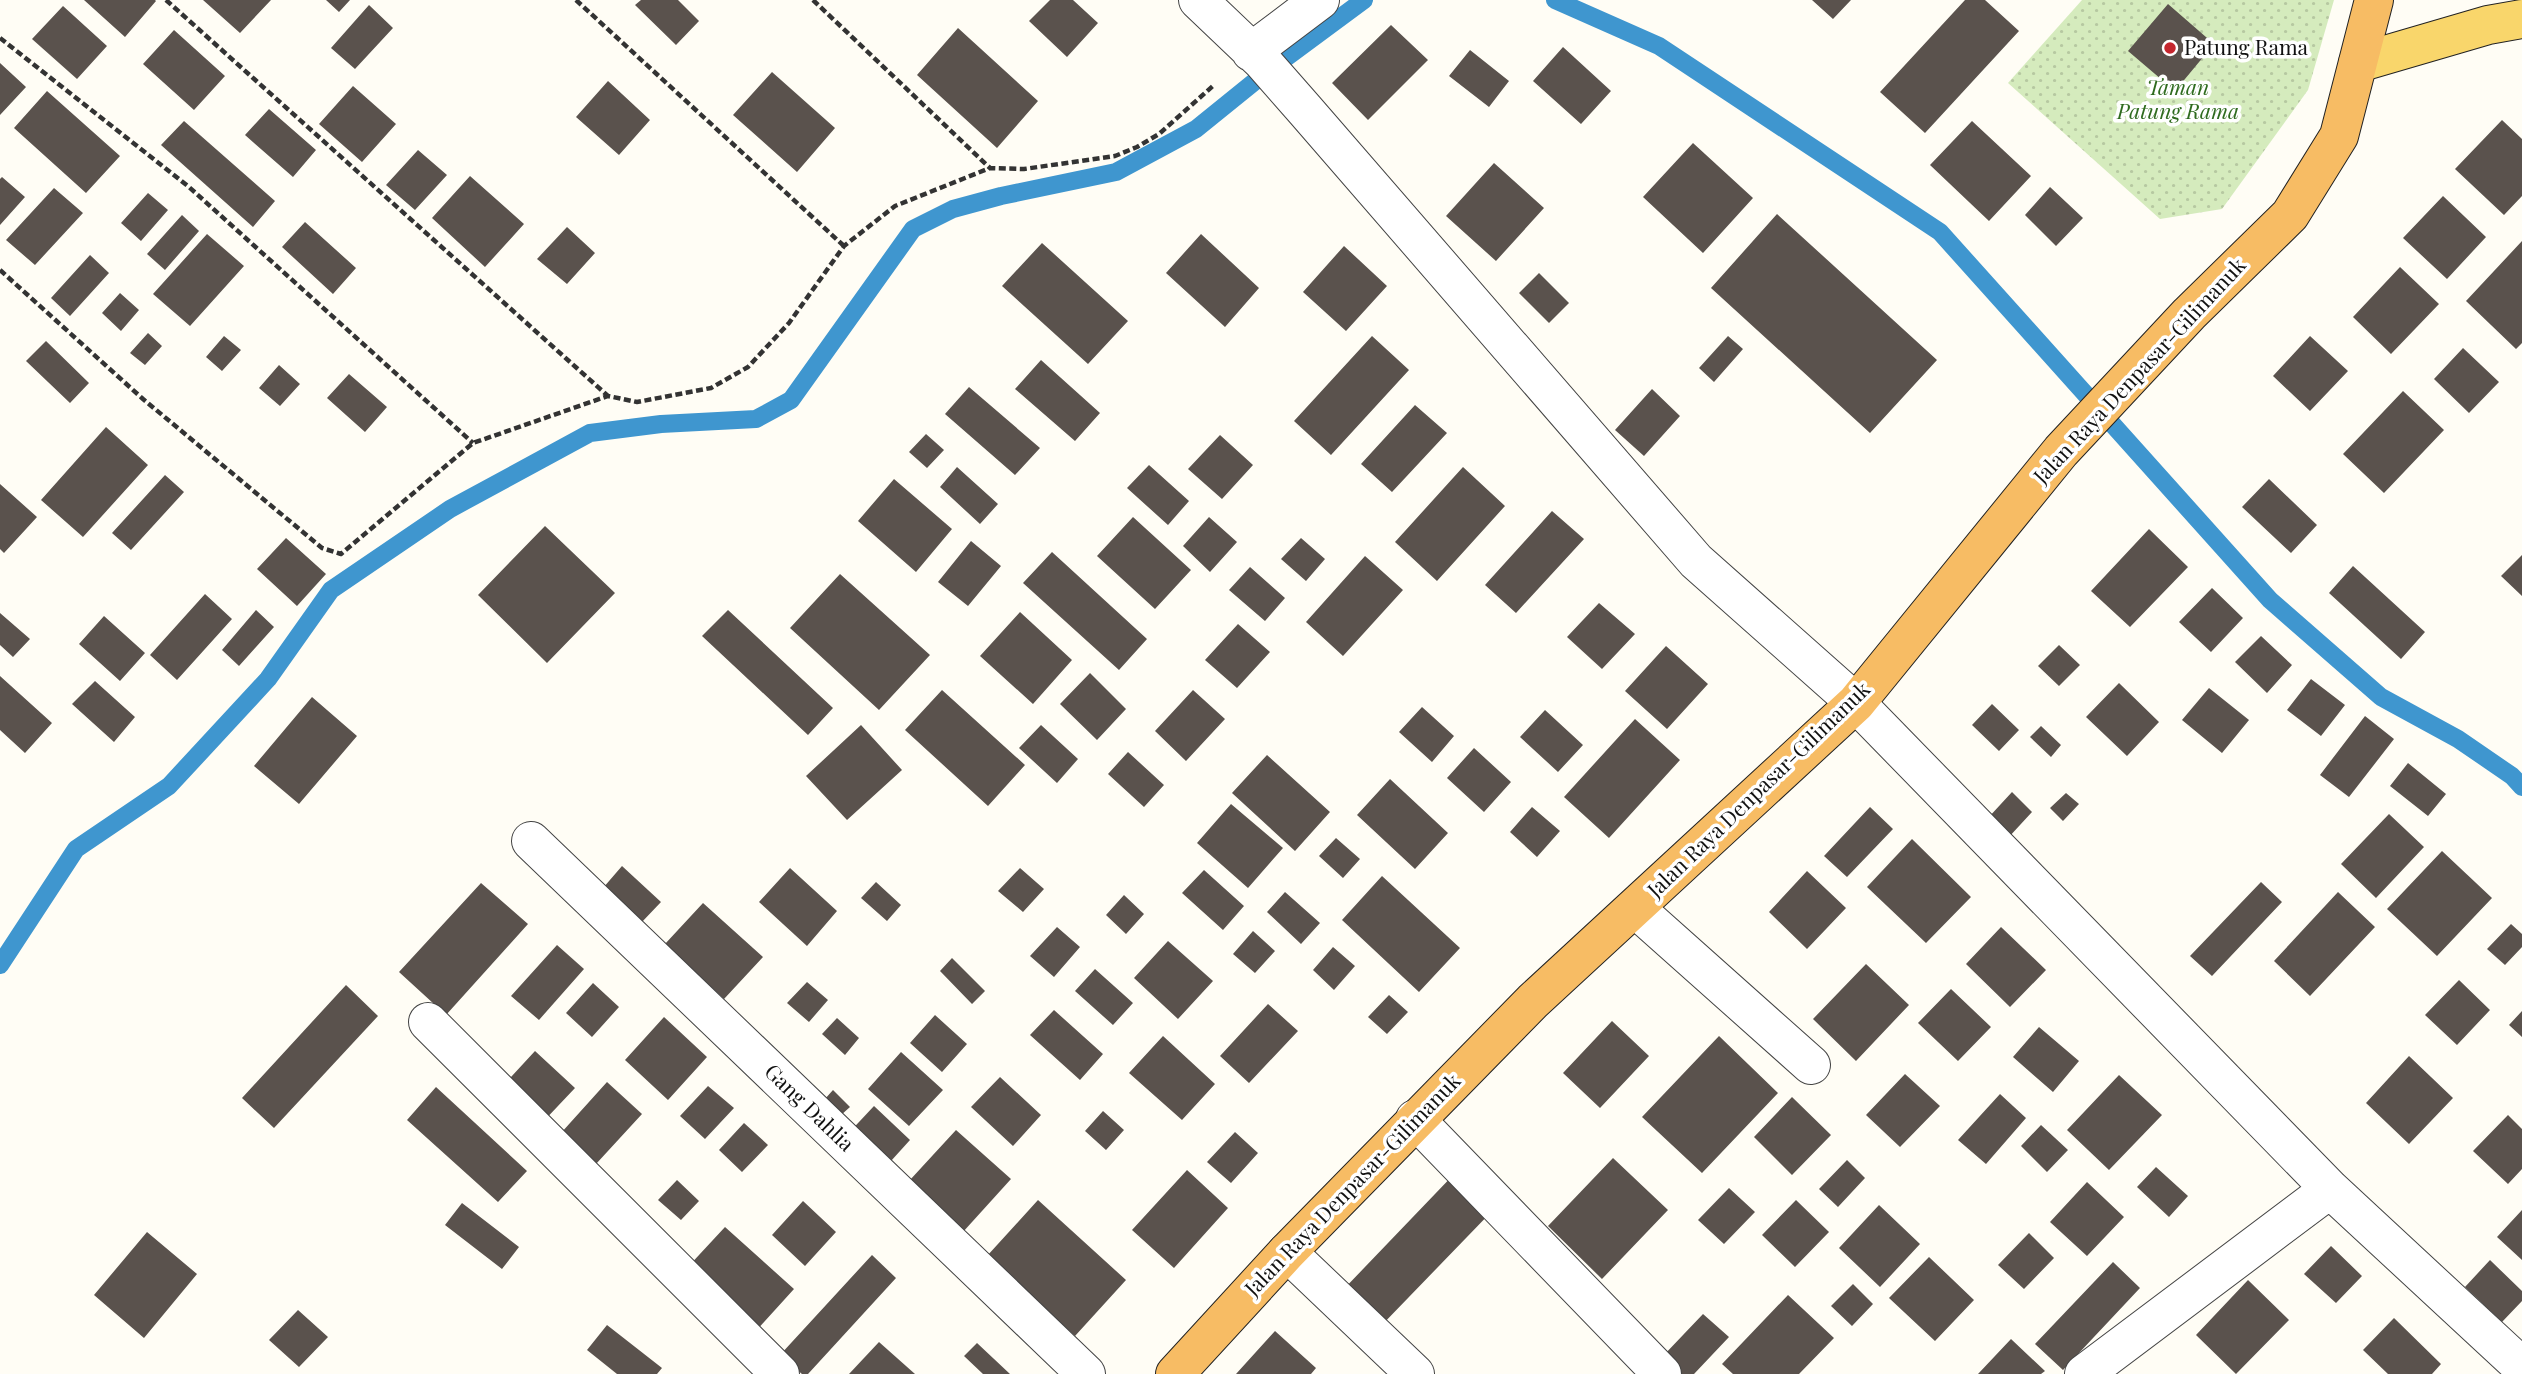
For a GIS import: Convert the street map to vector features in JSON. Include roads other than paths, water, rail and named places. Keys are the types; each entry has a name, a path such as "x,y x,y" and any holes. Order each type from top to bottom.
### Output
{"highway":[{"name":"Jalan Raya Denpasar-Gilimanuk","path":"1175,1374 1287,1252 1533,1001 1636,909 1856,703 2061,452 2189,314 2290,215 2339,136 2374,0"}],"main road":[{"path":"2358,63 2488,25 2522,19"}],"street":[{"path":"1198,0 1257,57 1306,110 1696,561 1856,703 2330,1189 2522,1367"},
{"path":"1257,57 1320,0"},
{"name":"Gang Dahlia","path":"531,841 1086,1374"},
{"path":"1636,909 1811,1065"},
{"path":"428,1022 780,1374"},
{"path":"1415,1119 1662,1374"},
{"path":"2084,1374 2330,1189"},
{"path":"1287,1252 1415,1374"}],"waterway":[{"path":"0,965 76,849 169,786 268,679 331,590 450,509 590,433 661,424 756,419 791,400 913,229 953,209 1116,172 1196,129 1264,74 1364,0"},
{"path":"1555,0 1659,46 1940,232 2270,600 2381,697 2458,739 2512,776 2522,787"}],"place":[{"name":"Patung Rama","path":"2170,48"}],"park label":[{"name":"Taman Patung Rama","path":"2178,100"}]}
